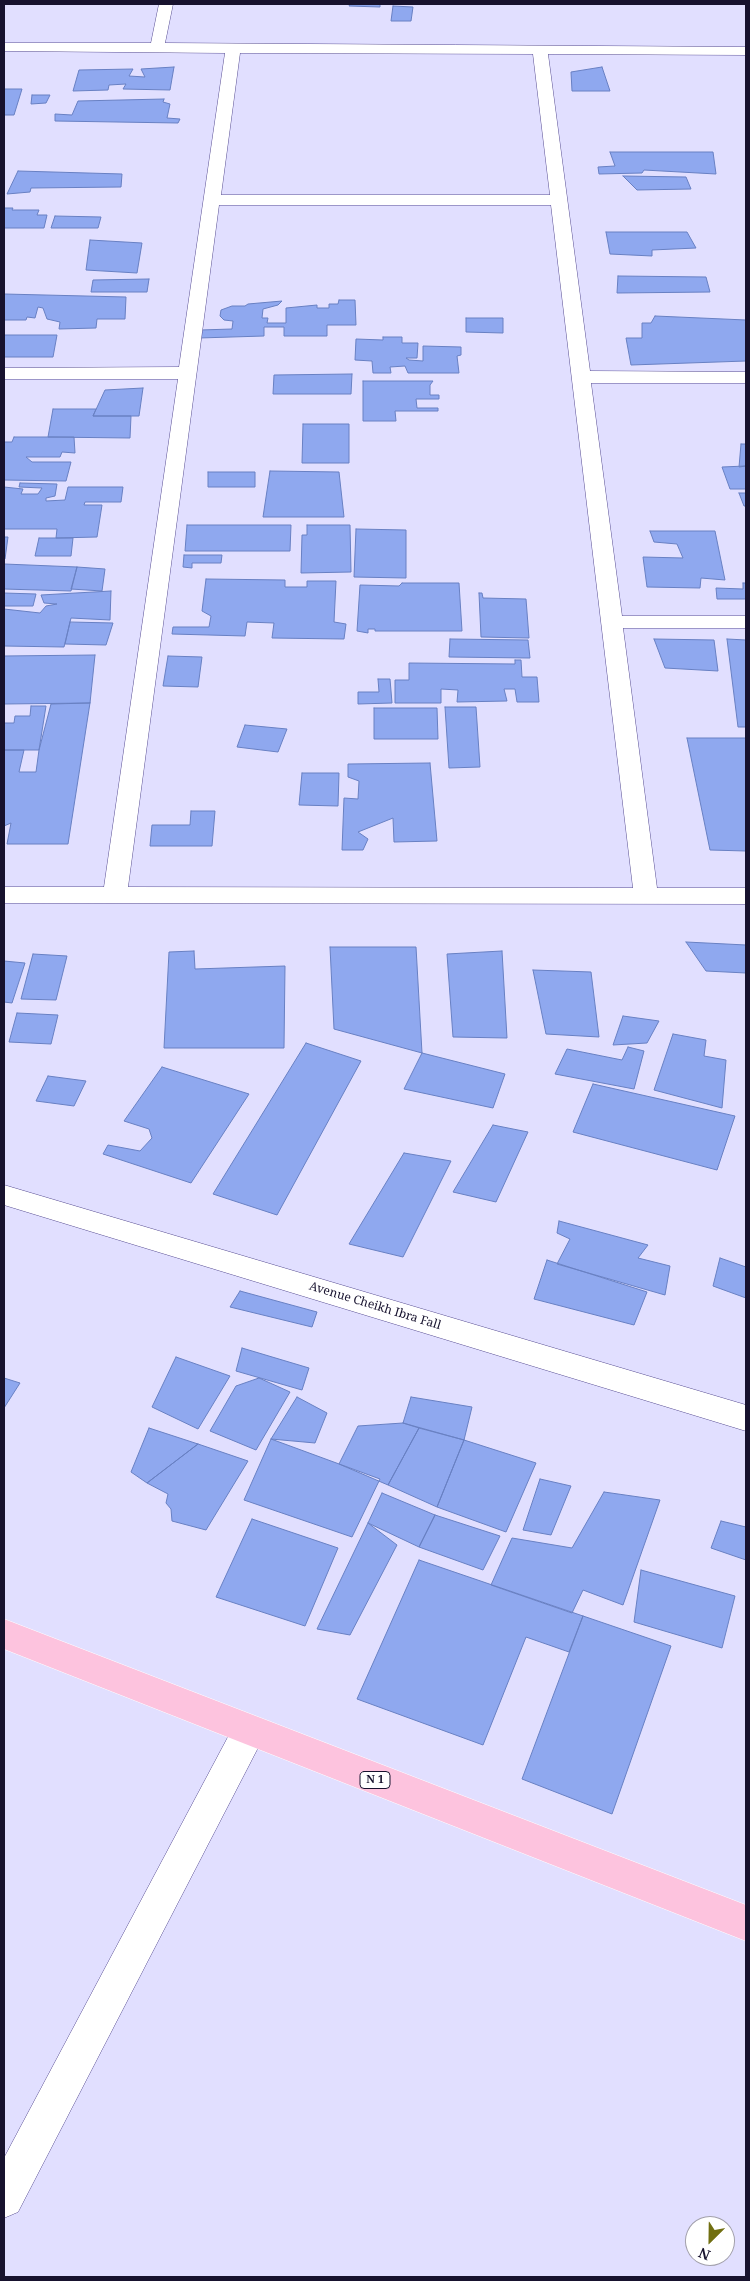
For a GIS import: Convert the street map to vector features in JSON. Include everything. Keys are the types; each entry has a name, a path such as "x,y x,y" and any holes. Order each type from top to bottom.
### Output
{"highway":[{"name":"N 1","path":"4,1634 746,1924"}],"street":[{"path":"156,48 166,4"},
{"path":"4,47 746,51"},
{"path":"116,895 233,48"},
{"path":"540,50 646,896"},
{"path":"212,200 558,200"},
{"path":"4,373 188,373"},
{"path":"581,377 746,377"},
{"path":"612,622 746,622"},
{"path":"4,895 746,896"},
{"name":"Avenue Cheikh Ibra Fall","path":"4,1194 746,1418"},
{"path":"4,2198 249,1731"}],"building":[{"path":"350,4 380,4 380,7 349,6"},
{"path":"393,6 413,7 411,21 391,21"},
{"path":"174,67 170,90 123,89 126,84 109,85 108,90 73,91 79,70 133,69 129,76 145,77 141,69"},
{"path":"602,67 610,91 572,91 571,72"},
{"path":"4,89 22,89 14,115 4,115"},
{"path":"32,95 50,95 46,103 31,104"},
{"path":"164,99 163,102 170,104 167,118 180,119 178,123 55,121 55,114 72,115 78,101"},
{"path":"610,152 713,152 716,174 644,170 642,173 599,174 598,167 615,166"},
{"path":"18,171 122,174 121,187 31,188 30,192 7,194"},
{"path":"623,176 686,177 691,189 637,190"},
{"path":"4,208 13,208 12,210 39,210 37,215 47,215 44,228 4,228"},
{"path":"55,216 101,217 98,228 51,228"},
{"path":"606,232 687,232 696,248 652,250 652,256 610,254"},
{"path":"90,240 142,243 137,273 86,270"},
{"path":"618,276 706,277 710,292 617,293"},
{"path":"149,279 147,292 91,292 93,280"},
{"path":"4,294 126,297 125,319 97,319 96,328 59,329 60,322 47,319 43,308 38,307 35,318 27,317 26,320 4,320"},
{"path":"339,300 355,300 356,325 327,325 327,336 284,336 284,327 264,327 264,336 199,338 200,330 232,329 233,321 224,320 220,316 221,310 232,306 282,301 278,305 263,309 262,318 268,318 267,323 286,323 286,308 317,305 317,308 329,308 329,304 338,304"},
{"path":"655,316 746,320 746,361 631,365 626,338 642,338 642,323 651,323"},
{"path":"466,318 503,318 503,333 466,332"},
{"path":"4,335 57,335 53,357 4,357"},
{"path":"383,337 402,337 402,343 418,343 417,358 406,358 409,360 423,361 423,346 461,347 461,355 457,356 459,373 408,373 405,366 390,367 391,373 373,373 372,361 355,360 356,339 383,340"},
{"path":"352,374 351,394 273,394 274,375"},
{"path":"363,381 433,381 430,385 430,395 439,395 439,399 416,399 417,408 438,408 438,411 395,411 396,421 363,421"},
{"path":"143,388 139,416 93,416 105,390"},
{"path":"53,409 96,409 93,416 131,416 130,438 48,437"},
{"path":"303,424 349,424 349,463 302,463"},
{"path":"14,437 74,437 75,453 62,452 60,457 26,457 32,462 71,462 66,481 4,480 4,442 12,442"},
{"path":"741,444 746,444 746,466 739,467"},
{"path":"746,466 746,489 730,489 722,467"},
{"path":"270,471 339,472 344,517 263,517"},
{"path":"208,472 255,472 255,487 208,487"},
{"path":"20,483 57,484 55,496 46,498 46,501 65,500 68,487 123,487 121,502 85,502 84,505 102,505 97,537 56,538 57,529 4,529 4,487 23,489 21,494 38,494 42,488 19,487"},
{"path":"739,493 746,493 746,506 744,506"},
{"path":"187,525 291,525 290,551 185,551"},
{"path":"307,525 350,525 351,572 301,573 302,535 307,535"},
{"path":"356,529 406,530 406,578 354,577"},
{"path":"650,531 715,531 725,580 701,578 700,588 647,587 643,557 683,558 677,544 654,542"},
{"path":"4,537 8,537 5,559 4,559"},
{"path":"39,538 73,538 71,556 35,556"},
{"path":"184,555 222,555 221,563 192,563 192,568 183,567"},
{"path":"4,564 77,567 71,591 4,589"},
{"path":"77,567 105,569 102,591 71,589"},
{"path":"206,579 285,580 285,587 307,587 307,581 336,581 334,622 346,624 344,639 272,638 274,623 247,622 245,636 172,634 173,627 209,627 211,616 202,611"},
{"path":"402,583 459,583 462,631 375,631 375,629 368,629 368,633 357,631 360,585 399,586"},
{"path":"743,583 746,583 746,599 717,599 716,588 743,589"},
{"path":"111,591 110,620 71,618 64,647 4,646 4,609 40,613 46,606 57,604 44,603 41,595"},
{"path":"4,593 36,594 33,606 4,606"},
{"path":"479,593 482,593 483,598 526,599 529,638 481,637"},
{"path":"70,622 113,623 106,645 65,644"},
{"path":"450,639 528,640 530,658 449,657"},
{"path":"654,639 714,640 718,671 665,668"},
{"path":"727,639 746,640 746,727 738,727"},
{"path":"95,655 90,703 4,704 4,656"},
{"path":"168,656 202,657 198,687 163,686"},
{"path":"515,660 521,660 522,677 537,677 539,702 517,702 515,689 504,689 507,701 457,702 458,690 441,689 441,703 395,703 395,680 409,680 409,663 515,664"},
{"path":"378,679 390,679 392,703 358,704 358,692 379,692"},
{"path":"90,703 68,844 7,844 11,823 4,826 4,750 24,750 19,772 36,772 39,750 51,704"},
{"path":"31,706 46,706 39,750 4,750 4,723 14,723 15,716 30,716"},
{"path":"445,707 476,707 480,767 449,768"},
{"path":"374,708 437,708 438,739 374,739"},
{"path":"245,725 287,729 278,752 237,747"},
{"path":"687,738 746,738 746,851 710,850"},
{"path":"430,763 437,841 394,842 393,818 358,832 368,839 363,850 342,850 344,798 358,799 359,781 348,777 348,764"},
{"path":"302,773 339,773 338,806 299,805"},
{"path":"191,811 215,811 212,846 150,846 152,825 190,825"},
{"path":"686,942 746,945 746,973 706,971"},
{"path":"330,947 416,947 422,1053 334,1029"},
{"path":"194,951 195,969 285,966 284,1048 164,1048 169,952"},
{"path":"502,951 507,1038 453,1037 447,954"},
{"path":"33,954 67,956 56,1000 21,999"},
{"path":"4,961 25,963 12,1003 4,1002"},
{"path":"533,970 591,972 599,1037 546,1034"},
{"path":"17,1013 58,1015 51,1044 9,1042"},
{"path":"623,1016 659,1021 647,1043 613,1045"},
{"path":"673,1034 706,1040 704,1056 726,1060 722,1108 654,1090"},
{"path":"306,1043 361,1061 277,1215 213,1194"},
{"path":"628,1047 644,1051 634,1089 555,1074 567,1049 622,1060"},
{"path":"422,1053 505,1074 493,1108 404,1089"},
{"path":"162,1067 249,1094 191,1183 103,1154 108,1145 140,1151 152,1138 149,1129 124,1121"},
{"path":"48,1076 86,1081 74,1106 36,1101"},
{"path":"593,1084 735,1116 717,1170 573,1132"},
{"path":"493,1125 528,1132 496,1202 453,1192"},
{"path":"404,1153 451,1161 403,1257 349,1244"},
{"path":"559,1221 648,1245 638,1258 670,1266 665,1295 557,1264 570,1239 557,1233"},
{"path":"720,1258 746,1267 746,1298 713,1286"},
{"path":"547,1260 647,1292 634,1325 534,1299"},
{"path":"240,1291 317,1312 312,1327 230,1307"},
{"path":"242,1348 309,1368 302,1390 236,1371"},
{"path":"176,1357 230,1376 198,1429 152,1407"},
{"path":"4,1378 20,1383 4,1408"},
{"path":"259,1378 290,1392 256,1450 210,1431 236,1386"},
{"path":"297,1397 327,1413 315,1443 271,1439"},
{"path":"411,1397 472,1407 464,1440 403,1423"},
{"path":"403,1423 419,1428 388,1485 339,1464 358,1426"},
{"path":"149,1428 198,1444 147,1483 131,1472"},
{"path":"419,1428 464,1440 437,1507 388,1485"},
{"path":"271,1439 380,1479 352,1537 244,1500"},
{"path":"464,1440 536,1463 506,1532 437,1507"},
{"path":"198,1444 248,1461 206,1530 172,1521 171,1509 166,1503 168,1494 147,1483"},
{"path":"540,1479 571,1486 551,1535 523,1530"},
{"path":"604,1492 660,1500 623,1605 583,1590 572,1613 491,1585 512,1538 572,1548"},
{"path":"382,1493 435,1515 419,1547 368,1523"},
{"path":"435,1515 500,1536 483,1570 419,1547"},
{"path":"252,1519 338,1548 305,1626 216,1597"},
{"path":"721,1521 746,1527 746,1560 711,1548"},
{"path":"368,1523 397,1545 350,1635 317,1629"},
{"path":"419,1560 583,1616 569,1652 526,1637 483,1745 357,1699"},
{"path":"641,1570 735,1596 722,1648 634,1622"},
{"path":"583,1616 671,1646 612,1814 522,1779"}]}
